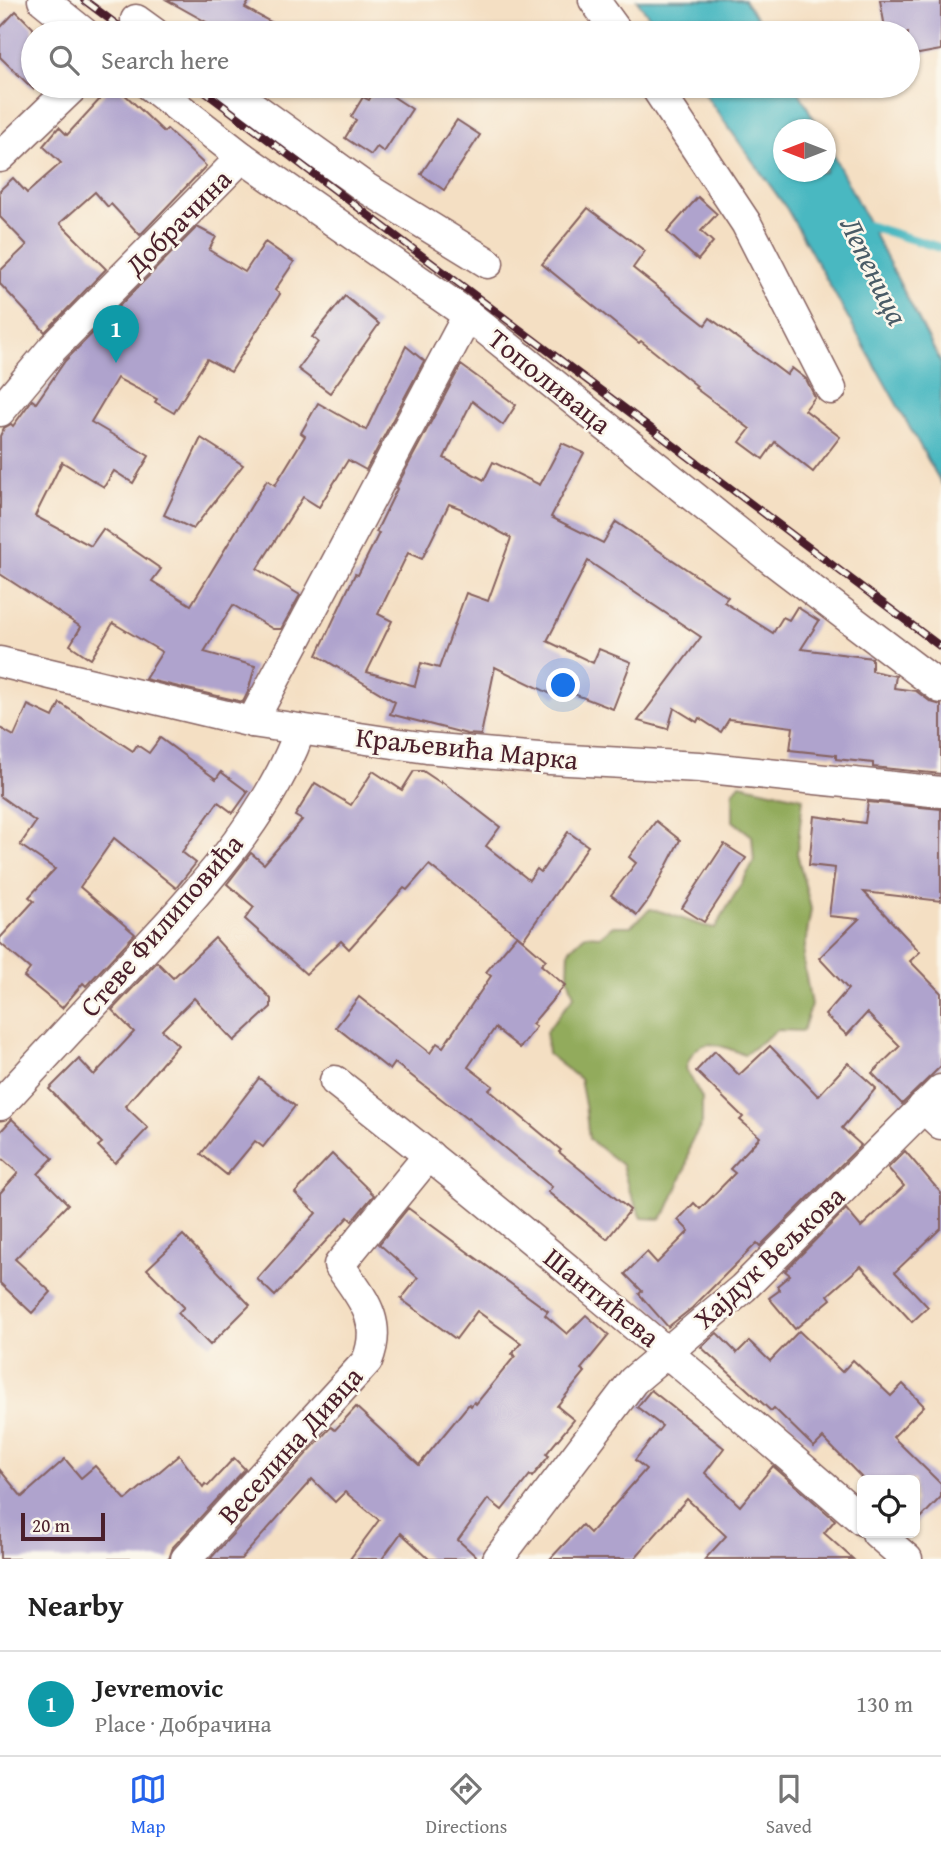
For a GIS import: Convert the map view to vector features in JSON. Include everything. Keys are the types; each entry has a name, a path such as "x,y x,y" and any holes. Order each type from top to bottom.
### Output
{"street":[{"path":"43,0 69,21"},
{"path":"594,0 609,21"},
{"path":"0,157 61,98"},
{"name":"Тополиваца","path":"166,98 242,157 468,315 766,555 941,688"},
{"path":"242,98 366,188 488,263"},
{"path":"663,98 746,223 831,389"},
{"name":"Добрачина","path":"0,411 52,349 242,157"},
{"path":"252,722 468,315"},
{"name":"Краљевића Марка","path":"0,662 252,722 427,748 699,767 941,792"},
{"name":"Стеве Филиповића","path":"0,1105 181,911 233,846 278,782 300,730"},
{"name":"Шантићева","path":"335,1081 667,1351 857,1516"},
{"name":"Хајдук Вељкова","path":"498,1559 633,1381 743,1288 935,1107"},
{"name":"Веселина Дивца","path":"186,1559 367,1361 372,1349 373,1327 369,1307 339,1265 429,1155"},
{"path":"883,1538 907,1559"}],"green space":[{"path":"740,784 803,798 797,853 811,909 803,959 811,1005 803,1031 777,1030 744,1055 709,1044 695,1050 686,1069 702,1098 702,1124 691,1142 686,1167 668,1209 660,1219 642,1218 629,1190 622,1165 589,1139 580,1079 548,1054 546,1032 574,996 568,977 569,950 585,935 601,936 613,926 631,926 650,909 715,928 754,862 752,836 733,821 733,792"}],"water":[{"path":"637,0 744,0 759,21 652,21"},
{"name":"Лепеница","path":"708,98 802,98 814,119 773,119 773,182 836,182 836,160 941,363 941,483 787,209"}],"building":[{"path":"167,0 250,0 245,8 269,21 205,21"},
{"path":"880,0 941,0 941,50 920,54 920,21 884,21"},
{"path":"16,11 26,21 21,21 21,77 0,57 0,28"},
{"path":"101,98 129,98 164,132 167,129 206,166 140,235 111,204 108,207 95,192 60,223 106,269 45,332 0,284 0,271 27,245 0,217 0,190 13,178 27,193 61,163 43,146 59,127 67,135"},
{"path":"362,98 395,98 412,109 384,152 377,147 371,155 345,138 356,120 351,117"},
{"path":"457,120 480,135 444,190 421,174"},
{"path":"698,197 717,214 701,231 713,242 698,260 667,232"},
{"path":"588,208 645,251 633,268 705,325 710,318 787,375 792,368 806,379 815,397 805,410 840,437 813,472 775,442 763,459 740,442 750,429 542,264"},
{"path":"197,227 216,237 209,250 245,272 265,242 294,262 275,290 280,294 231,372 207,359 174,413 155,402 157,399 117,378 91,422 149,456 133,483 114,471 104,487 62,462 35,516 91,546 103,529 161,569 152,581 191,605 267,480 275,485 305,436 301,433 318,403 366,430 406,346 424,361 366,470 348,460 319,507 303,497 257,569 300,595 281,629 273,629 233,605 204,652 255,666 243,702 145,679 162,652 113,623 91,659 70,645 81,627 0,574 0,436 4,428 11,424 13,426 32,400 36,403 65,361"},
{"path":"345,296 379,324 330,393 298,369 318,342 312,337"},
{"path":"461,365 516,405 503,425 472,401 444,458 484,480 493,462 540,485 562,443 584,453 551,517 603,543 616,522 728,597 724,602 773,633 783,617 789,620 797,607 819,621 801,649 872,658 872,671 896,676 894,688 916,691 931,702 941,705 941,774 873,767 873,763 836,759 836,755 790,750 793,727 729,719 721,732 699,718 697,722 674,708 668,729 638,721 701,637 588,561 547,641 593,663 599,649 631,662 613,709 561,689 557,697 495,667 481,735 467,734 390,714 395,702 317,655 355,574 358,575 379,533 376,532 396,488","holes":["449,504 511,538 488,601 466,593 439,668 421,663 415,686 367,672 392,621 378,614 408,553 422,559"]},
{"path":"201,438 243,465 193,529 164,515"},
{"path":"60,703 133,751 137,745 149,753 160,738 216,779 221,772 248,792 233,813 218,802 182,852 196,863 176,888 114,838 80,887 135,934 86,986 83,983 62,1008 24,977 30,969 0,943 0,938 34,901 29,897 55,869 20,845 36,822 0,796 0,728 14,736 28,705 53,717"},
{"path":"373,771 402,790 414,771 423,771 441,781 500,827 486,846 529,880 537,869 541,872 568,832 588,846 523,940 429,865 407,890 404,888 349,949 341,941 306,974 245,919 254,907 227,884 251,853 264,864 302,820 295,816 315,783 351,805"},
{"path":"868,802 941,809 941,901 864,892 920,952 910,961 941,993 941,1066 902,1104 872,1073 900,1046 867,1013 847,1035 825,1015 848,989 819,958 859,919 829,916 835,868 809,865 814,816 865,823"},
{"path":"656,821 680,840 650,898 637,915 611,895 636,863 629,857"},
{"path":"724,844 746,858 704,922 682,908"},
{"path":"517,935 546,960 541,965 565,985 532,1024 536,1027 520,1048 495,1028 468,1067 493,1086 489,1090 561,1150 559,1152 630,1210 607,1239 548,1192 552,1187 468,1118 395,1063 390,1070 336,1027 359,997 430,1053 437,1043 443,1047 491,976 486,972"},
{"path":"215,938 271,999 271,1007 234,1041 194,998 162,1030 178,1045 125,1106 148,1128 115,1163 98,1146 102,1143 49,1089 79,1059 94,1075 134,1032 112,1010 157,962 173,978"},
{"path":"770,1046 818,1096 848,1063 876,1088 842,1128 861,1145 760,1246 757,1243 692,1308 668,1327 639,1294 642,1291 625,1274 647,1252 657,1263 689,1231 678,1220 694,1203 700,1209 735,1173 730,1169 760,1137 740,1120 743,1117 696,1071 715,1051 739,1075"},
{"path":"259,1078 295,1106 263,1147 255,1141 227,1175 201,1154"},
{"path":"12,1119 53,1158 38,1174 68,1204 15,1259 51,1292 32,1313 0,1283 0,1193 18,1173 0,1157 0,1132"},
{"path":"905,1151 941,1193 941,1228 895,1272 928,1307 912,1322 861,1266 828,1295 831,1299 795,1329 769,1298 780,1290 777,1286 790,1275 785,1271 846,1209 861,1227 904,1186 888,1168"},
{"path":"332,1154 374,1195 352,1221 348,1217 275,1296 257,1279 316,1213 295,1193"},
{"path":"408,1208 548,1311 545,1315 567,1334 586,1315 609,1335 581,1369 585,1372 557,1406 574,1420 546,1454 549,1456 502,1510 488,1499 458,1540 479,1559 429,1559 401,1533 382,1559 350,1559 379,1520 345,1492 335,1502 312,1479 241,1559 210,1559 331,1427 335,1430 356,1407 419,1465 469,1404 476,1404 515,1356 512,1354 521,1343 477,1311 456,1339 401,1299 418,1278 379,1244"},
{"path":"183,1235 250,1305 210,1345 178,1313 184,1307 147,1269"},
{"path":"799,1331 842,1372 853,1360 891,1396 903,1384 924,1406 893,1437 941,1484 941,1497 920,1519 920,1475 859,1475 823,1438 814,1447 774,1408 771,1411 701,1347 717,1333 737,1353 749,1341 770,1361"},
{"path":"651,1390 724,1448 705,1473 740,1506 773,1466 835,1520 824,1533 853,1559 705,1559 726,1536 687,1499 634,1559 550,1559 582,1525 590,1533 646,1469 635,1460 662,1426 637,1407"},
{"path":"179,1455 203,1487 205,1484 208,1486 234,1458 245,1469 173,1547 169,1559 0,1559 0,1470 22,1497 65,1459 81,1478 95,1466 126,1500"}],"waterway":[{"name":"Лепеница","path":"859,223 941,248"}],"railway":[{"path":"84,0 112,21"},
{"path":"213,98 941,647"}],"place":[{"name":"Jevremovic","path":"116,363"}]}
